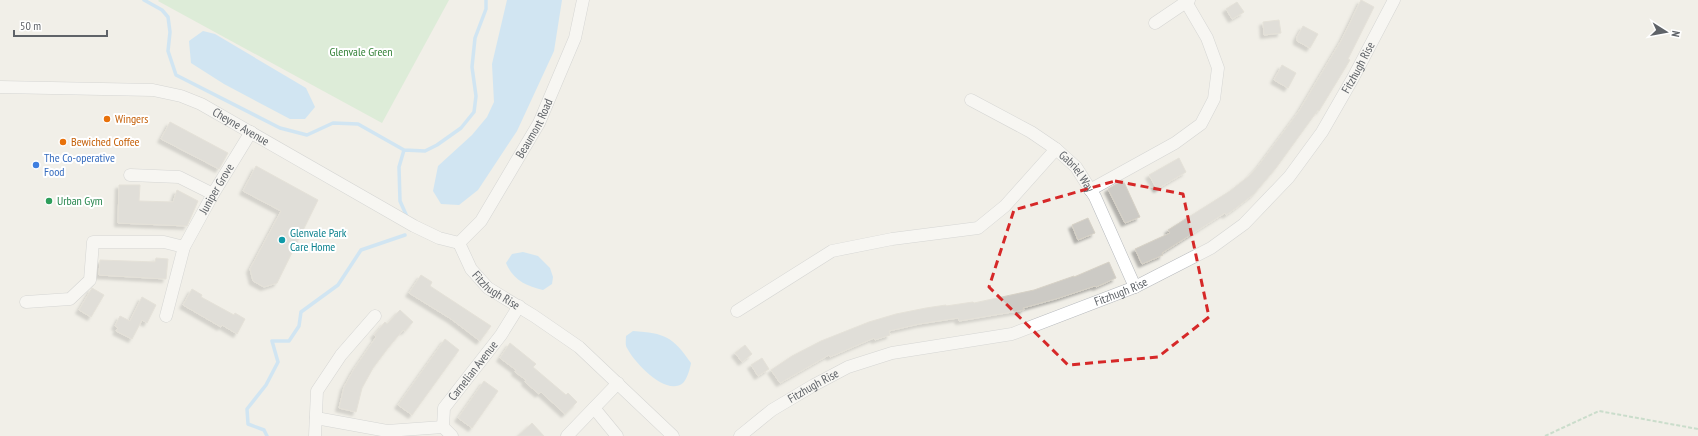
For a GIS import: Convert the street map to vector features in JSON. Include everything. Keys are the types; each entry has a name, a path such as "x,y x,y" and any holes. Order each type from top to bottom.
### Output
{"street":[{"name":"Beaumont Road","path":"459,243 481,221 539,124 575,38 583,0"},
{"name":"Fitzhugh Rise","path":"740,436 772,410 814,384 848,367 892,353 1012,334 1134,287 1210,248 1244,224 1289,177 1322,132 1353,78 1394,0"},
{"path":"1090,190 1175,143 1201,124 1214,99 1218,68 1207,38 1188,1 1155,23"},
{"name":"Cheyne Avenue","path":"0,87 153,90 181,96 201,104 251,132 386,211 439,238 459,243"},
{"name":"Gabriel Way","path":"971,100 1031,132 1056,149 1076,167 1095,197 1134,287"},
{"name":"Juniper Grove","path":"166,316 184,247 213,194 251,132"},
{"path":"737,311 832,251 892,239 978,228 1005,206 1056,149"},
{"path":"130,175 179,177 213,194"},
{"path":"26,302 70,299 90,280 93,242 164,242 184,247"},
{"name":"Fitzhugh Rise","path":"459,243 471,269 488,288 519,306 579,347 673,436"},
{"name":"Carnelian Avenue","path":"443,427 444,408 501,335 519,306"},
{"path":"315,436 317,391 341,355 375,316"},
{"path":"567,436 618,383"},
{"path":"594,408 617,436"},
{"path":"316,418 387,431 443,427 452,436"}],"path":[{"path":"1544,436 1599,411 1698,429"}],"highlighted area":[{"path":"1115,181 1183,194 1209,317 1158,357 1068,365 989,287 1014,210"}],"green space":[{"name":"Glenvale Green","path":"449,0 382,123 158,1"}],"water":[{"path":"507,0 562,0 554,51 517,131 478,190 459,205 441,204 433,191 438,166 472,135 487,117 494,102 492,64"},
{"path":"203,31 215,34 306,88 315,107 305,119 290,119 224,84 191,63 189,41"},
{"path":"523,252 538,256 550,268 553,277 552,284 543,290 526,284 512,274 506,263 512,254"},
{"path":"633,331 661,335 679,347 691,363 686,379 683,383 676,386 668,385 660,382 643,369 626,345 626,336"}],"building":[{"path":"1361,0 1374,7 1348,59 1350,60 1319,111 1318,110 1276,168 1254,194 1236,208 1226,215 1225,213 1165,251 1162,253 1163,255 1142,264 1135,249 1170,233 1168,230 1230,191 1249,176 1259,165 1299,111 1342,39"},
{"path":"1237,2 1244,12 1232,19 1226,9"},
{"path":"1279,20 1281,33 1264,35 1263,22"},
{"path":"1303,26 1318,34 1310,48 1297,41 1297,37"},
{"path":"1282,65 1296,73 1288,88 1274,80"},
{"path":"170,122 228,153 219,169 161,139"},
{"path":"1179,158 1186,172 1157,189 1149,175"},
{"name":"Glenvale Park Care Home","path":"256,166 318,200 277,283 264,287 253,281 250,269 281,211 243,191"},
{"path":"1123,180 1140,217 1125,223 1108,189"},
{"path":"119,185 140,185 139,201 173,202 177,190 198,201 187,226 118,223"},
{"path":"1088,218 1095,233 1078,240 1072,225"},
{"path":"156,258 168,259 166,279 99,275 100,260 155,262"},
{"path":"1109,262 1116,278 1096,287 1095,286 1023,308 1024,310 959,321 958,318 919,324 889,331 890,335 875,340 874,338 830,357 829,355 780,383 771,370 792,356 821,341 869,322 896,314 926,308 974,303 1034,290 1074,277"},
{"path":"421,275 432,282 430,286 491,326 480,341 451,319 409,293"},
{"path":"92,288 104,295 91,317 79,310"},
{"path":"192,289 202,295 201,297 234,315 235,313 245,319 237,334 222,325 221,327 183,305"},
{"path":"142,297 156,305 147,323 142,320 132,339 116,331 118,328 115,326 120,316 130,321"},
{"path":"400,310 413,322 405,331 403,330 373,368 362,388 356,412 339,408 344,387 354,369 376,337 374,335 385,322 387,324"},
{"path":"445,339 459,350 412,415 398,405"},
{"path":"510,343 536,364 533,367 566,395 568,393 577,402 565,414 541,392 539,394 525,382 526,380 515,372 516,370 500,358"},
{"path":"745,345 752,354 742,362 735,353"},
{"path":"762,358 769,369 758,376 751,365"},
{"path":"484,381 498,391 472,428 458,418"},
{"path":"532,423 544,436 518,436"}],"waterway":[{"path":"144,0 162,10 168,17 170,32 168,51 176,75 280,128 307,135 333,123 358,124 404,150 425,151 437,145 461,128 474,112 476,96 472,67 475,38 486,9 486,0"},
{"path":"404,150 399,167 400,201 408,219"},
{"path":"267,436 264,430 248,424 247,409 266,385 278,362 272,341 289,341 299,326 301,312 338,285 361,250 405,235"}],"place":[{"name":"Wingers","path":"107,119"},
{"name":"Bewiched Coffee","path":"63,142"},
{"name":"The Co-operative Food","path":"36,165"},
{"name":"Urban Gym","path":"49,201"},
{"name":"Glenvale Park Care Home","path":"282,240"}]}
